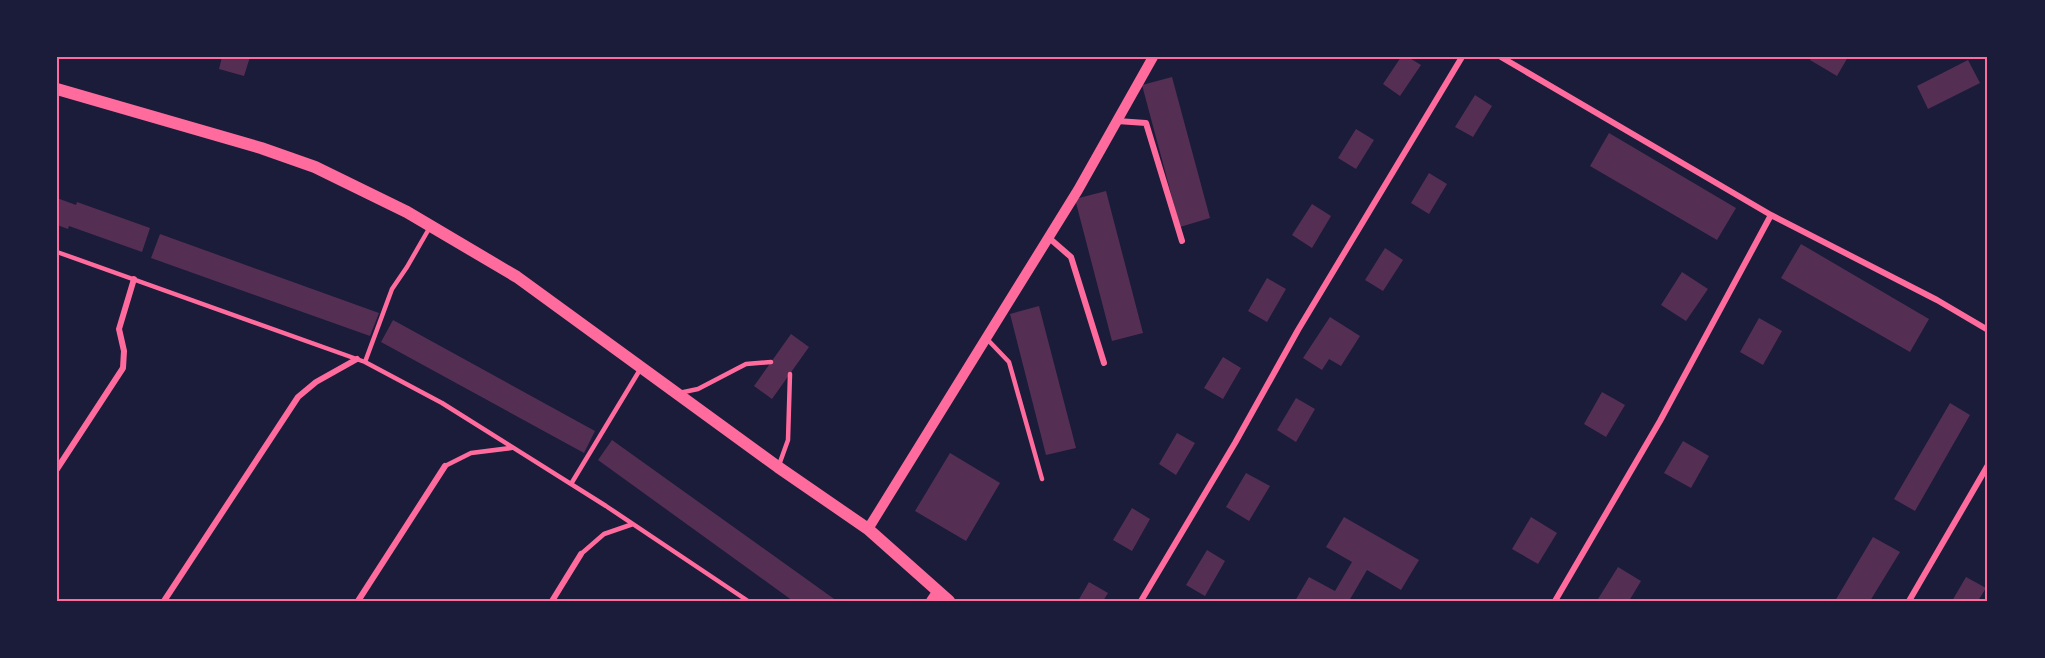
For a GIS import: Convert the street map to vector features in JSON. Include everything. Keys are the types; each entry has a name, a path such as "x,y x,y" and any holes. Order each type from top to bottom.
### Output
{"main road":[{"path":"57,89 261,148 315,166 407,212 517,277 778,467 868,529 934,596 949,601"}],"street":[{"path":"868,529 1048,237 1153,57"},
{"path":"1141,601 1235,444 1298,330 1462,57"},
{"path":"1500,57 1771,216 1937,300 1988,330"},
{"path":"1117,121 1146,123 1182,241"},
{"path":"1555,601 1660,421 1771,216"},
{"path":"1048,237 1071,257 1104,363"},
{"path":"57,469 123,368 124,351 119,329 134,279"},
{"path":"164,601 298,397 316,382 357,359"},
{"path":"1909,601 1988,465"},
{"path":"358,601 445,466"},
{"path":"552,601 581,555"}],"lane":[{"path":"365,362 392,289 431,226"},
{"path":"57,252 365,362 442,404 572,484 748,601"},
{"path":"986,337 1009,362 1042,479"},
{"path":"676,393 698,389 746,364 771,362"},
{"path":"572,484 641,368"},
{"path":"778,467 788,440 790,374"},
{"path":"445,466 471,453 512,448"},
{"path":"581,555 604,534 633,524"}],"building":[{"path":"222,57 250,57 244,76 219,69"},
{"path":"1401,57 1408,57 1421,65 1400,96 1383,84"},
{"path":"1811,57 1848,57 1837,76 1810,60"},
{"path":"1968,60 1980,83 1928,109 1917,86"},
{"path":"1172,77 1210,218 1180,227 1142,85"},
{"path":"1475,95 1492,106 1473,137 1455,127"},
{"path":"1356,129 1374,140 1356,169 1338,158"},
{"path":"1609,133 1736,208 1717,240 1590,166"},
{"path":"1429,173 1447,184 1429,214 1411,203"},
{"path":"1106,191 1143,333 1112,341 1075,199"},
{"path":"57,198 76,205 77,202 150,228 142,252 69,226 68,229 57,225"},
{"path":"1312,204 1331,216 1312,248 1292,235"},
{"path":"160,234 379,313 370,336 151,258"},
{"path":"1801,244 1929,319 1910,352 1781,278"},
{"path":"1385,248 1403,260 1383,291 1365,280"},
{"path":"1682,272 1708,289 1686,321 1661,305"},
{"path":"1267,278 1286,289 1267,322 1248,311"},
{"path":"1039,306 1076,448 1046,455 1010,314"},
{"path":"1330,317 1360,336 1341,366 1329,359 1322,370 1303,358"},
{"path":"1759,318 1782,331 1763,365 1740,352"},
{"path":"393,320 595,431 584,453 381,342"},
{"path":"791,334 809,347 772,399 754,386"},
{"path":"1223,357 1241,368 1223,399 1204,388"},
{"path":"1602,392 1625,405 1606,437 1584,424"},
{"path":"1296,398 1315,409 1296,442 1277,430"},
{"path":"1950,403 1970,415 1915,511 1894,499"},
{"path":"1177,433 1195,443 1176,475 1159,464"},
{"path":"612,440 837,601 793,601 598,460"},
{"path":"1683,441 1709,456 1691,488 1664,473"},
{"path":"950,453 1000,483 966,541 915,511"},
{"path":"1246,473 1270,486 1249,521 1226,507"},
{"path":"1132,508 1150,519 1132,551 1113,540"},
{"path":"1344,517 1419,560 1401,590 1367,570 1349,601 1295,601 1309,577 1335,591 1352,562 1326,547"},
{"path":"1531,517 1557,533 1538,564 1512,549"},
{"path":"1873,537 1900,552 1870,601 1835,601"},
{"path":"1207,550 1225,561 1205,596 1186,585"},
{"path":"1618,567 1641,581 1629,601 1598,599"},
{"path":"1966,577 1986,588 1978,601 1952,601"},
{"path":"1089,582 1108,593 1103,601 1078,601"}]}
